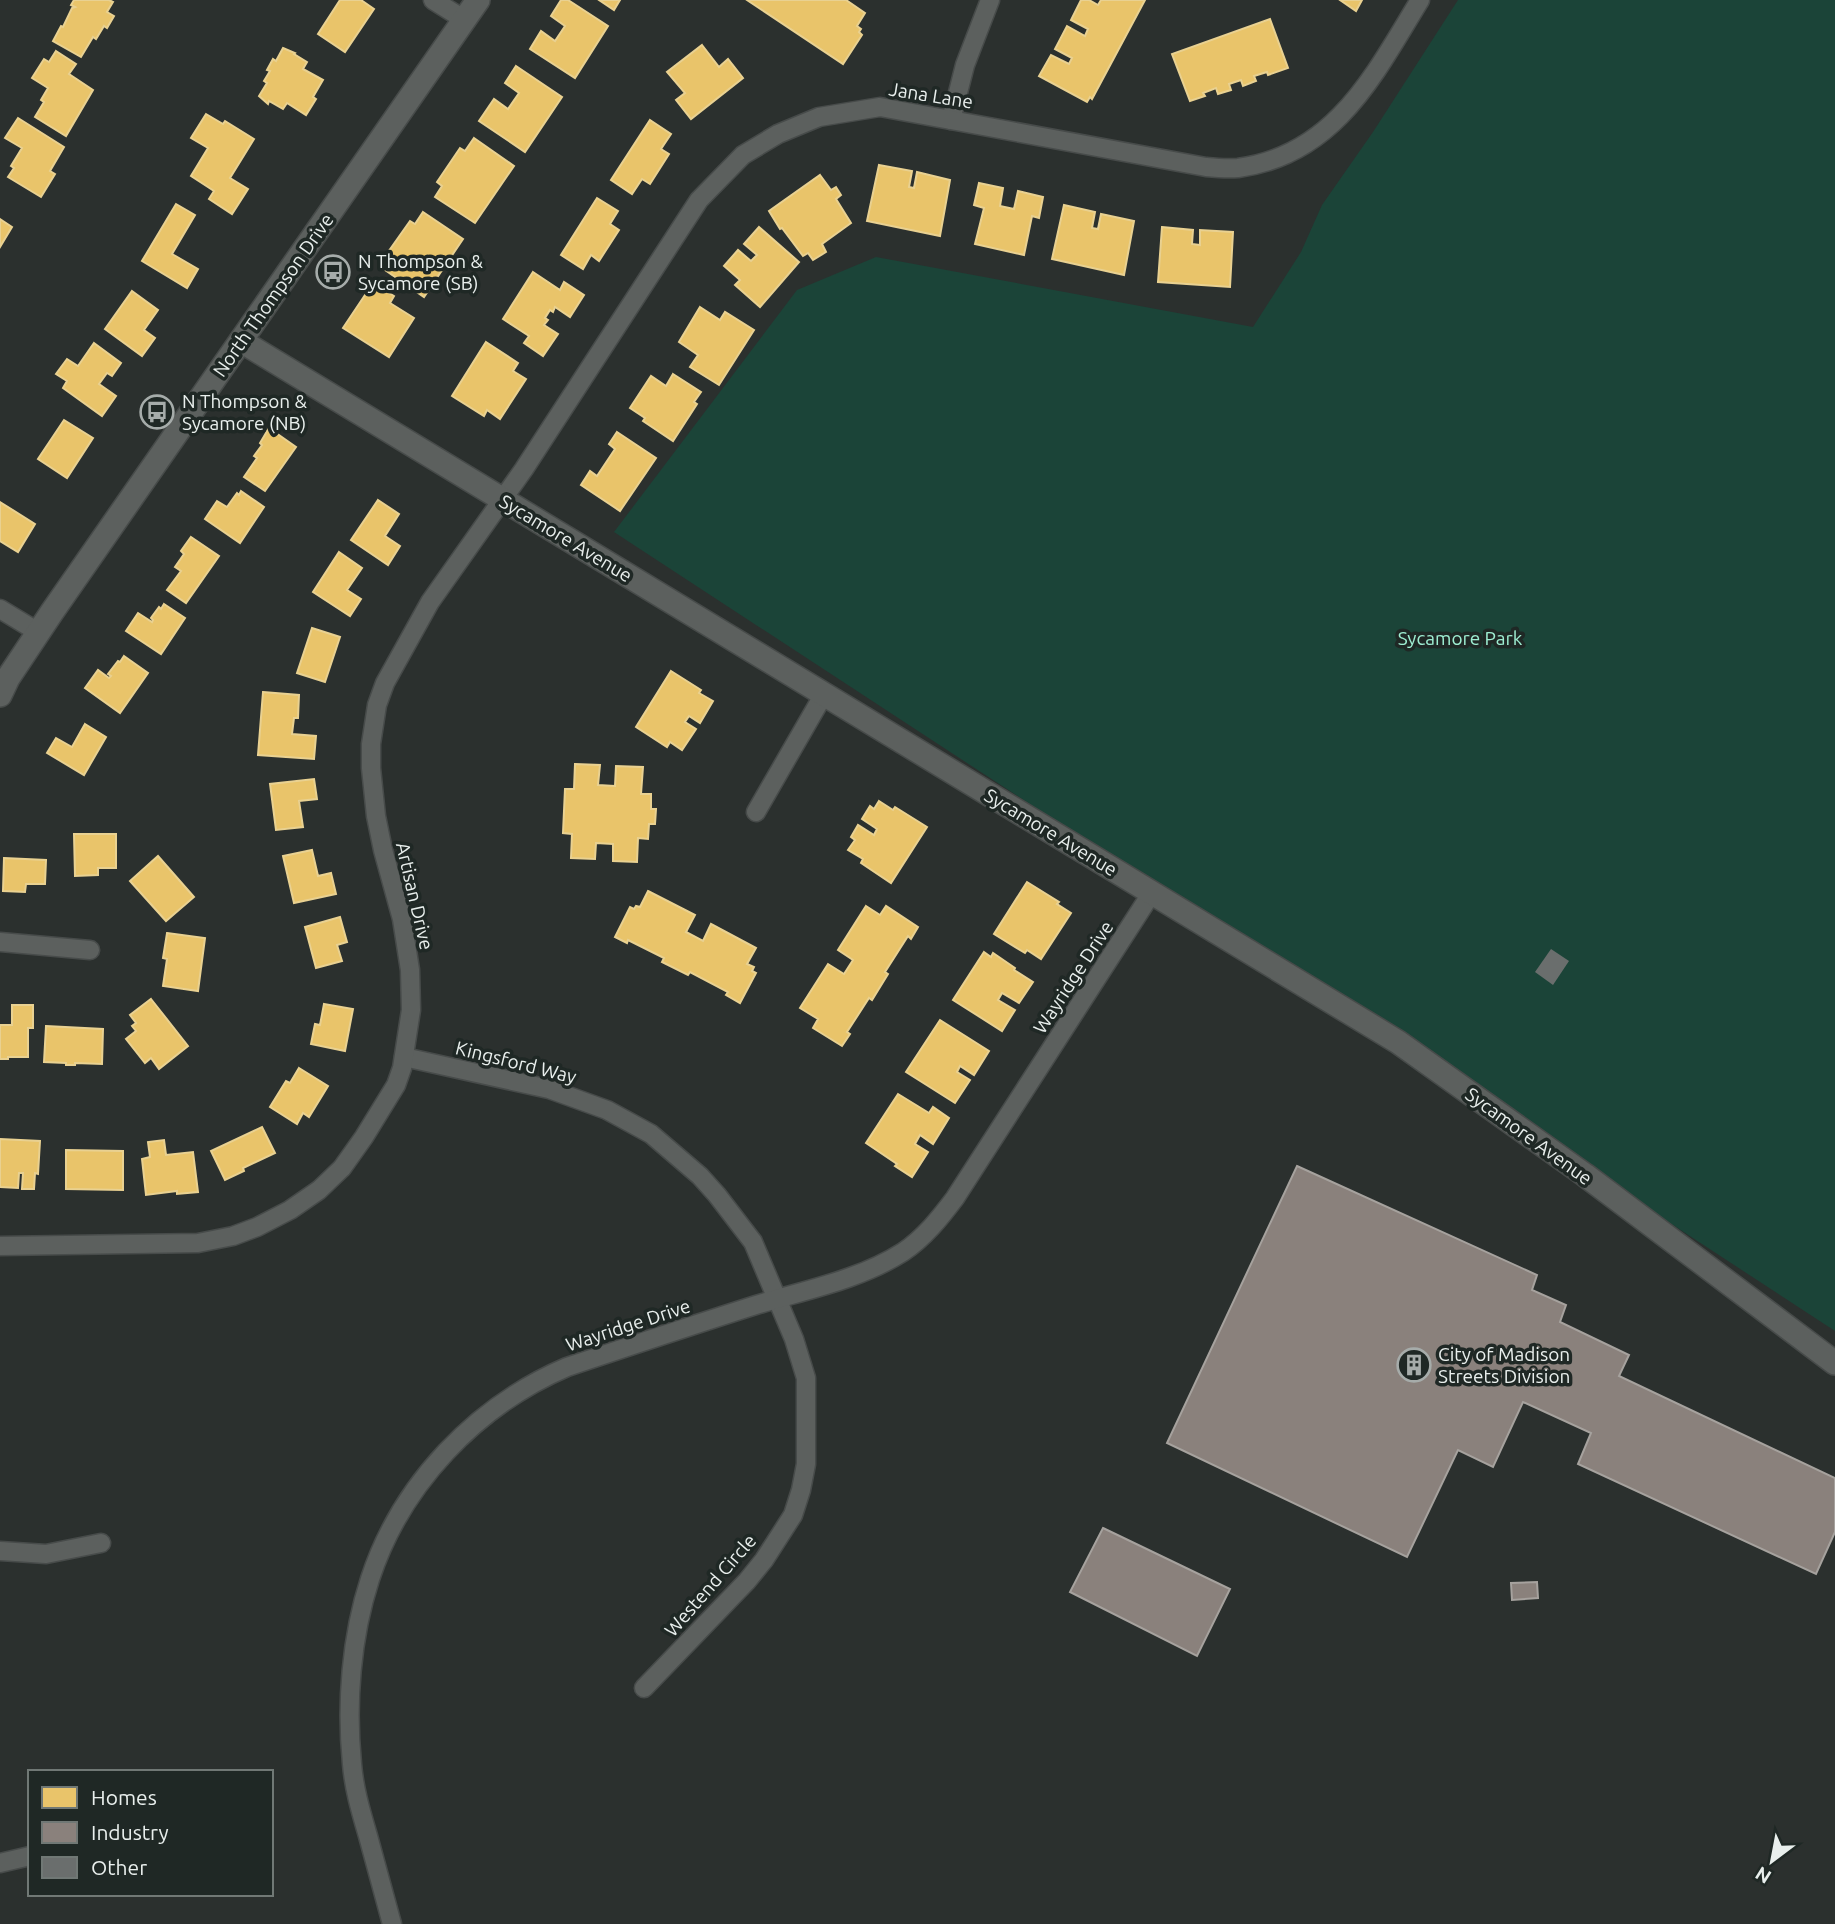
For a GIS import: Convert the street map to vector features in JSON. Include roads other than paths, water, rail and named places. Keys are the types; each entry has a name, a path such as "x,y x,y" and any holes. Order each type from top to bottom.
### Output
{"street":[{"path":"433,0 465,20"},
{"name":"North Thompson Drive","path":"0,695 38,632 478,0"},
{"path":"951,120 965,65 990,0"},
{"name":"Jana Lane","path":"503,499 699,200 743,155 778,134 819,117 880,107 1206,167 1235,168 1267,162 1293,152 1339,118 1377,70 1420,0"},
{"name":"Sycamore Avenue","path":"241,341 1398,1042 1585,1175 1835,1363"},
{"name":"Artisan Drive","path":"0,1246 198,1243 233,1236 257,1227 310,1197 342,1168 364,1138 396,1085 404,1057 411,1010 410,970 402,919 376,816 371,768 377,705 430,602 503,499"},
{"path":"0,609 38,632"},
{"path":"756,812 824,694"},
{"name":"Wayridge Drive","path":"392,1924 356,1793 349,1699 358,1627 371,1576 390,1533 424,1478 478,1421 524,1388 567,1367 843,1279 903,1252 924,1235 955,1198 1151,894"},
{"path":"0,942 90,950"},
{"name":"Kingsford Way","path":"404,1057 550,1089 607,1110 651,1134 700,1176 717,1195 753,1242 778,1298"},
{"name":"Westend Circle","path":"644,1688 747,1581 793,1515 806,1464 806,1378 778,1298"},
{"path":"0,1550 46,1554 101,1543"},
{"path":"0,1863 28,1856"}],"place":[{"name":"N Thompson & Sycamore (SB)","path":"333,272"},
{"name":"N Thompson & Sycamore (NB)","path":"157,412"},
{"name":"City of Madison Streets Division","path":"1414,1365"}],"park label":[{"name":"Sycamore Park","path":"1460,638"}]}
